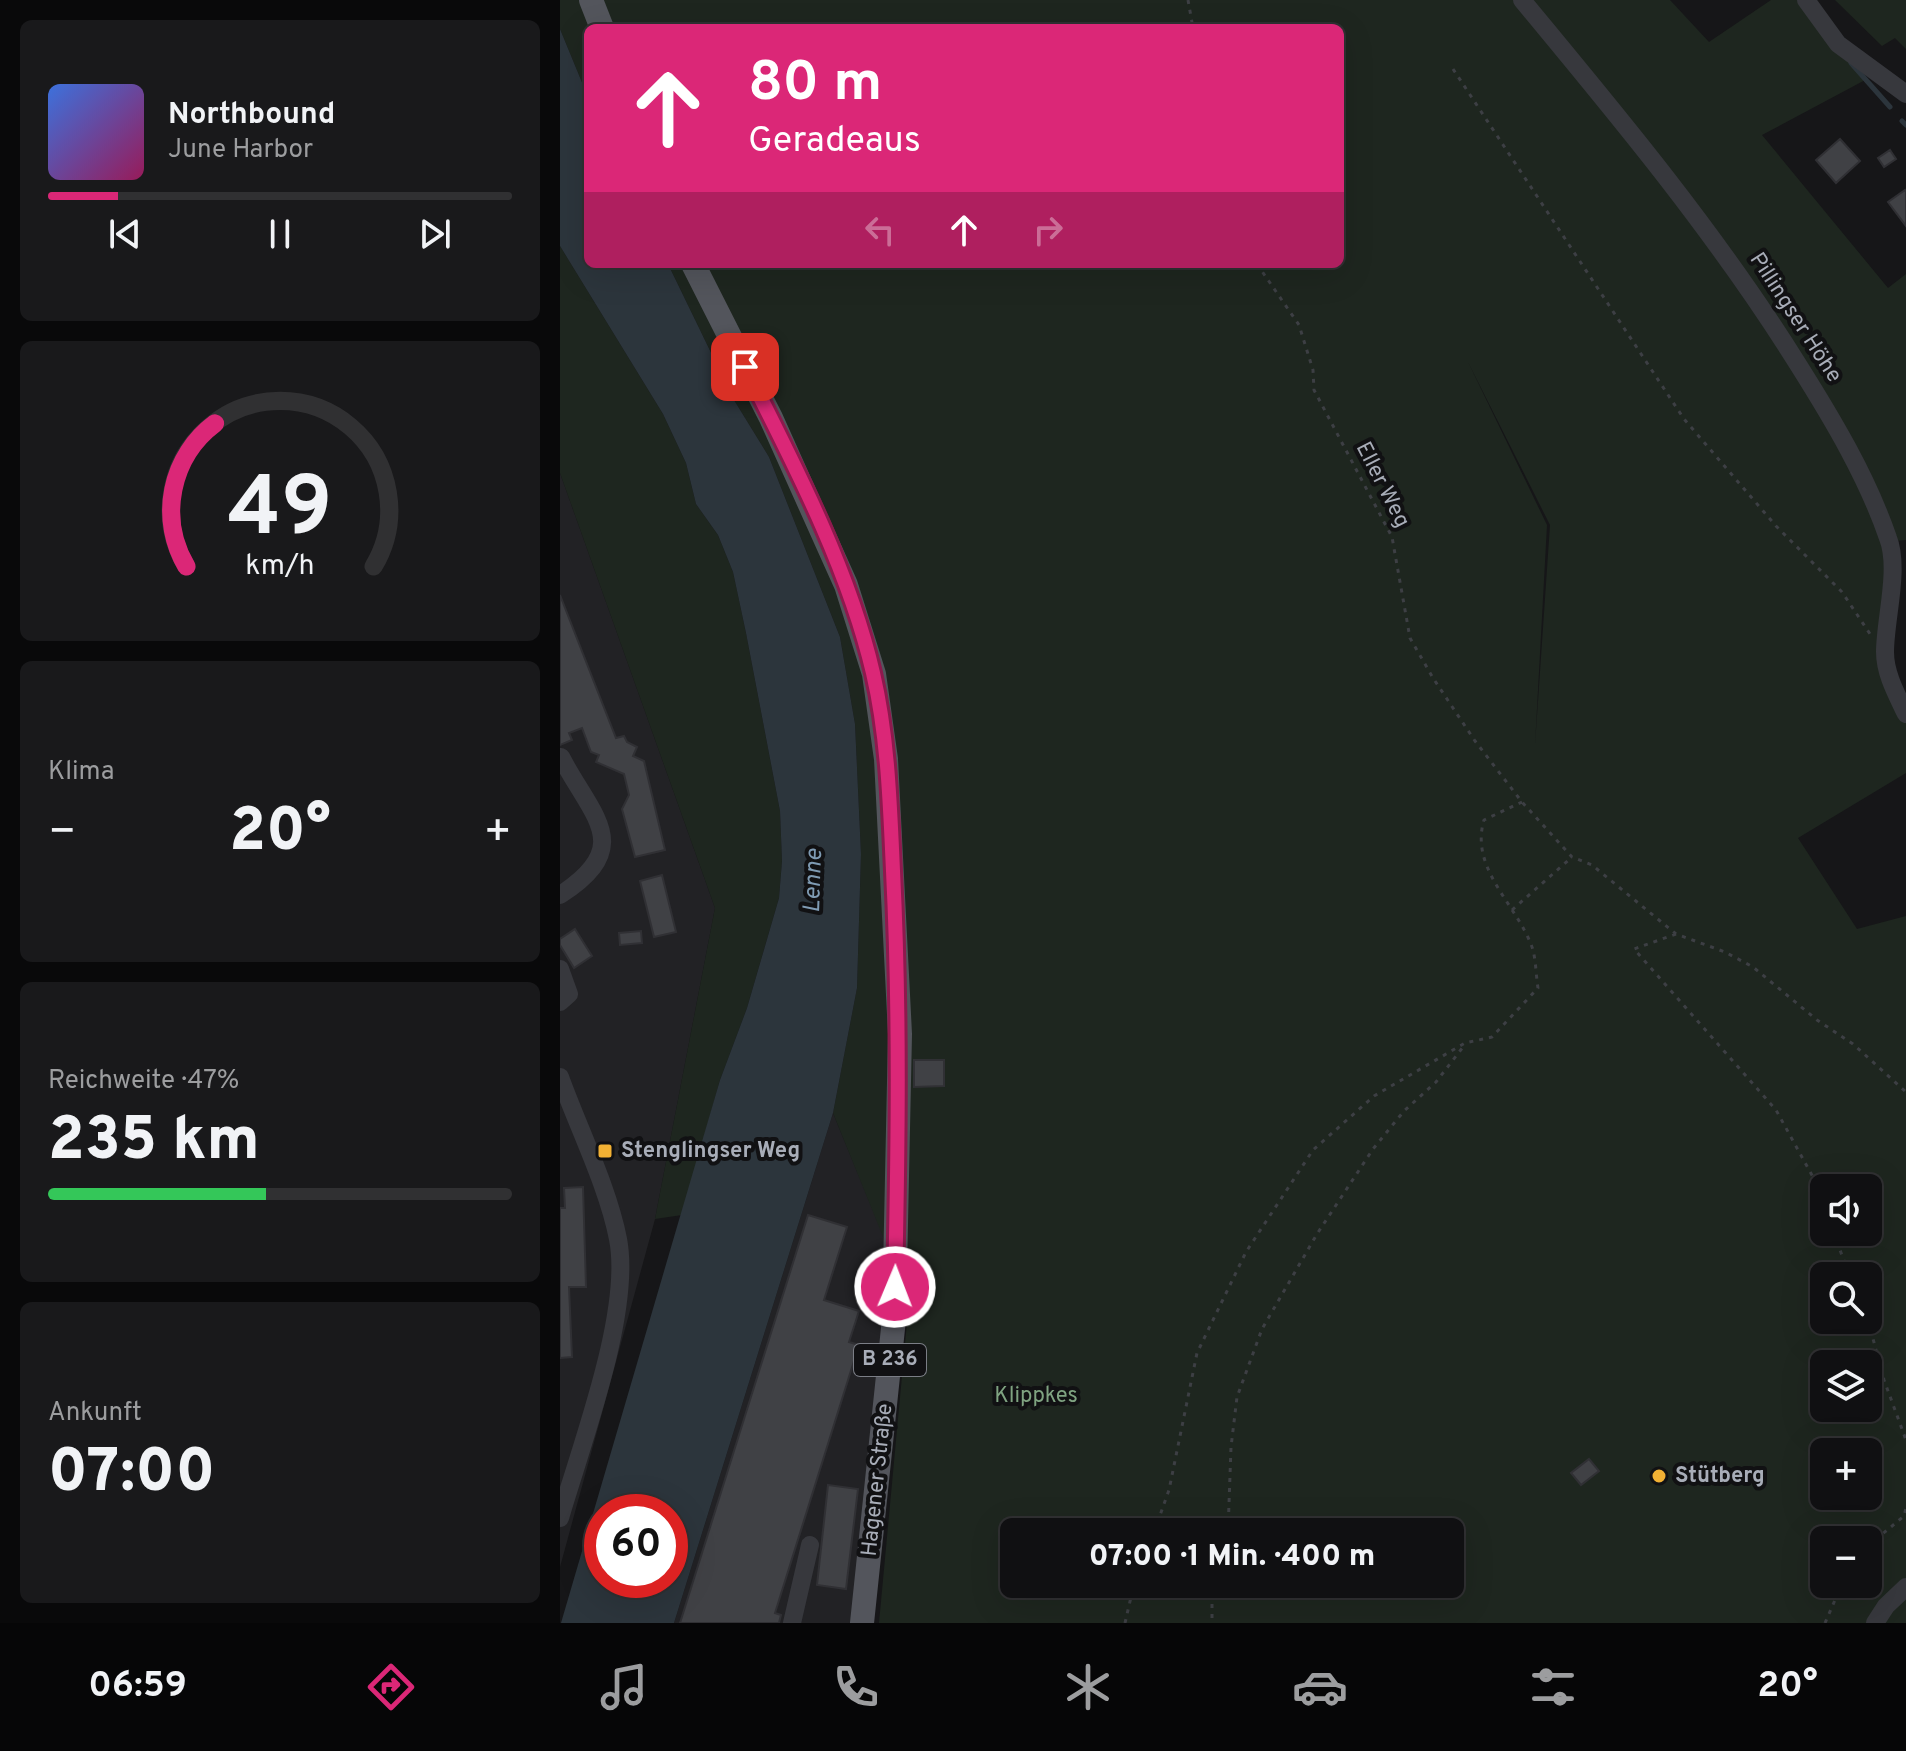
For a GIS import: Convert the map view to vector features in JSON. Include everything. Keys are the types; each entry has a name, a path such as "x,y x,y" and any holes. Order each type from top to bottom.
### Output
{"main road":[{"path":"591,0 600,24"},
{"name":"Hagener Straße","path":"695,268 771,418 846,585 874,674 889,796 897,937 899,1096 894,1319 862,1623"}],"street":[{"name":"Pillingser Höhe","path":"1522,0 1642,145 1732,263 1834,422 1890,541 1891,572 1884,655 1890,682 1906,714"},
{"path":"1806,0 1838,44 1906,94"},
{"path":"560,895 584,879 601,858 603,837 597,815 561,757"},
{"path":"560,969 569,994 560,1002"},
{"path":"560,1077 611,1215 618,1241 620,1275 610,1343 560,1518"},
{"path":"792,1623 810,1545"},
{"path":"1875,1623 1886,1606 1906,1587"}],"path":[{"path":"1188,0 1192,24"},
{"path":"1453,69 1684,419 1776,526 1842,592 1884,655"},
{"name":"Eller Weg","path":"1260,268 1299,325 1313,370 1314,390 1392,537 1410,638 1475,741 1522,802 1572,857 1592,865 1676,934 1725,952 1753,967 1817,1020 1853,1044 1906,1092"},
{"path":"1159,1518 1169,1490 1197,1353 1246,1252 1273,1206 1313,1150 1364,1105 1465,1043 1492,1037 1538,988 1533,950 1492,879 1480,843 1484,820 1522,802"},
{"path":"1512,910 1572,857"},
{"path":"1676,934 1634,949 1776,1110 1811,1174"},
{"path":"1228,1518 1231,1447 1237,1397 1262,1329 1317,1234 1373,1149 1404,1111 1436,1082 1465,1043"},
{"path":"1872,1334 1884,1380 1906,1440"},
{"path":"1882,1534 1904,1516 1906,1508"},
{"path":"1125,1623 1131,1598"},
{"path":"1212,1598 1212,1623"},
{"path":"1825,1623 1836,1598"}],"shaded area":[{"path":"560,473 715,908 655,1219 560,1567"},
{"path":"833,1113 888,1247 877,1412 851,1623 674,1623 682,1598 688,1598 688,1578"}],"green space":[{"name":"Klippkes","path":"560,0 1519,0 1639,147 1831,424 1886,541 1882,655 1906,720 1906,773 1798,838 1857,929 1906,916 1906,1623 879,1623 909,1301 833,1113 857,988 861,854 855,724 840,637 769,457 734,400 670,268 1344,268 1344,24 584,24 584,87 560,29","holes":["1468,362 1550,525 1535,745 1547,525"]},
{"path":"1524,0 1670,0 1709,42 1771,0 1803,0 1867,79 1762,135 1888,288 1906,274 1906,540 1894,541 1838,420"},
{"path":"1835,0 1906,0 1906,49 1895,38 1882,46"},
{"path":"560,246 663,414 686,463 696,504 718,535 733,572 780,811 782,861 779,898 747,1008 720,1080 682,1215 655,1219 715,908 560,473"}],"water":[{"name":"Lenne","path":"560,29 584,87 584,268 670,268 734,400 769,457 840,637 855,724 861,854 857,988 833,1113 688,1578 688,1494 599,1494 720,1080 747,1008 779,898 782,861 780,811 733,572 718,535 696,504 686,463 663,414 560,246"},
{"path":"584,1544 584,1598 682,1598 674,1623 561,1623"}],"building":[{"path":"1840,139 1860,161 1836,183 1816,160"},
{"path":"1890,150 1896,159 1884,167 1878,158"},
{"path":"1906,192 1906,226 1888,202"},
{"path":"560,595 616,738 624,736 627,742 637,747 633,756 644,761 665,850 635,857 622,809 629,795 624,774 596,762 599,755 591,752 582,728 569,733 572,740 560,745"},
{"path":"662,875 676,932 654,937 640,881"},
{"path":"575,929 592,956 574,968 560,945 560,939"},
{"path":"641,931 642,943 620,945 619,933"},
{"path":"914,1060 944,1060 944,1086 914,1087"},
{"path":"583,1187 586,1287 569,1287 572,1357 560,1358 560,1208 565,1208 564,1188"},
{"path":"808,1215 847,1227 824,1300 859,1311 849,1342 859,1345 775,1613 781,1615 779,1623 680,1623"},
{"path":"1589,1459 1599,1471 1581,1485 1571,1473"},
{"path":"828,1485 858,1489 846,1589 817,1585"}],"waterway":[{"path":"1851,63 1890,107"},
{"path":"1902,121 1906,125"}],"place":[{"name":"Stenglingser Weg","path":"605,1151"},
{"name":"Stütberg","path":"1659,1476"}],"route":[{"path":"745,367 846,585 874,674 886,759 897,937 900,1034 895,1287"}]}
